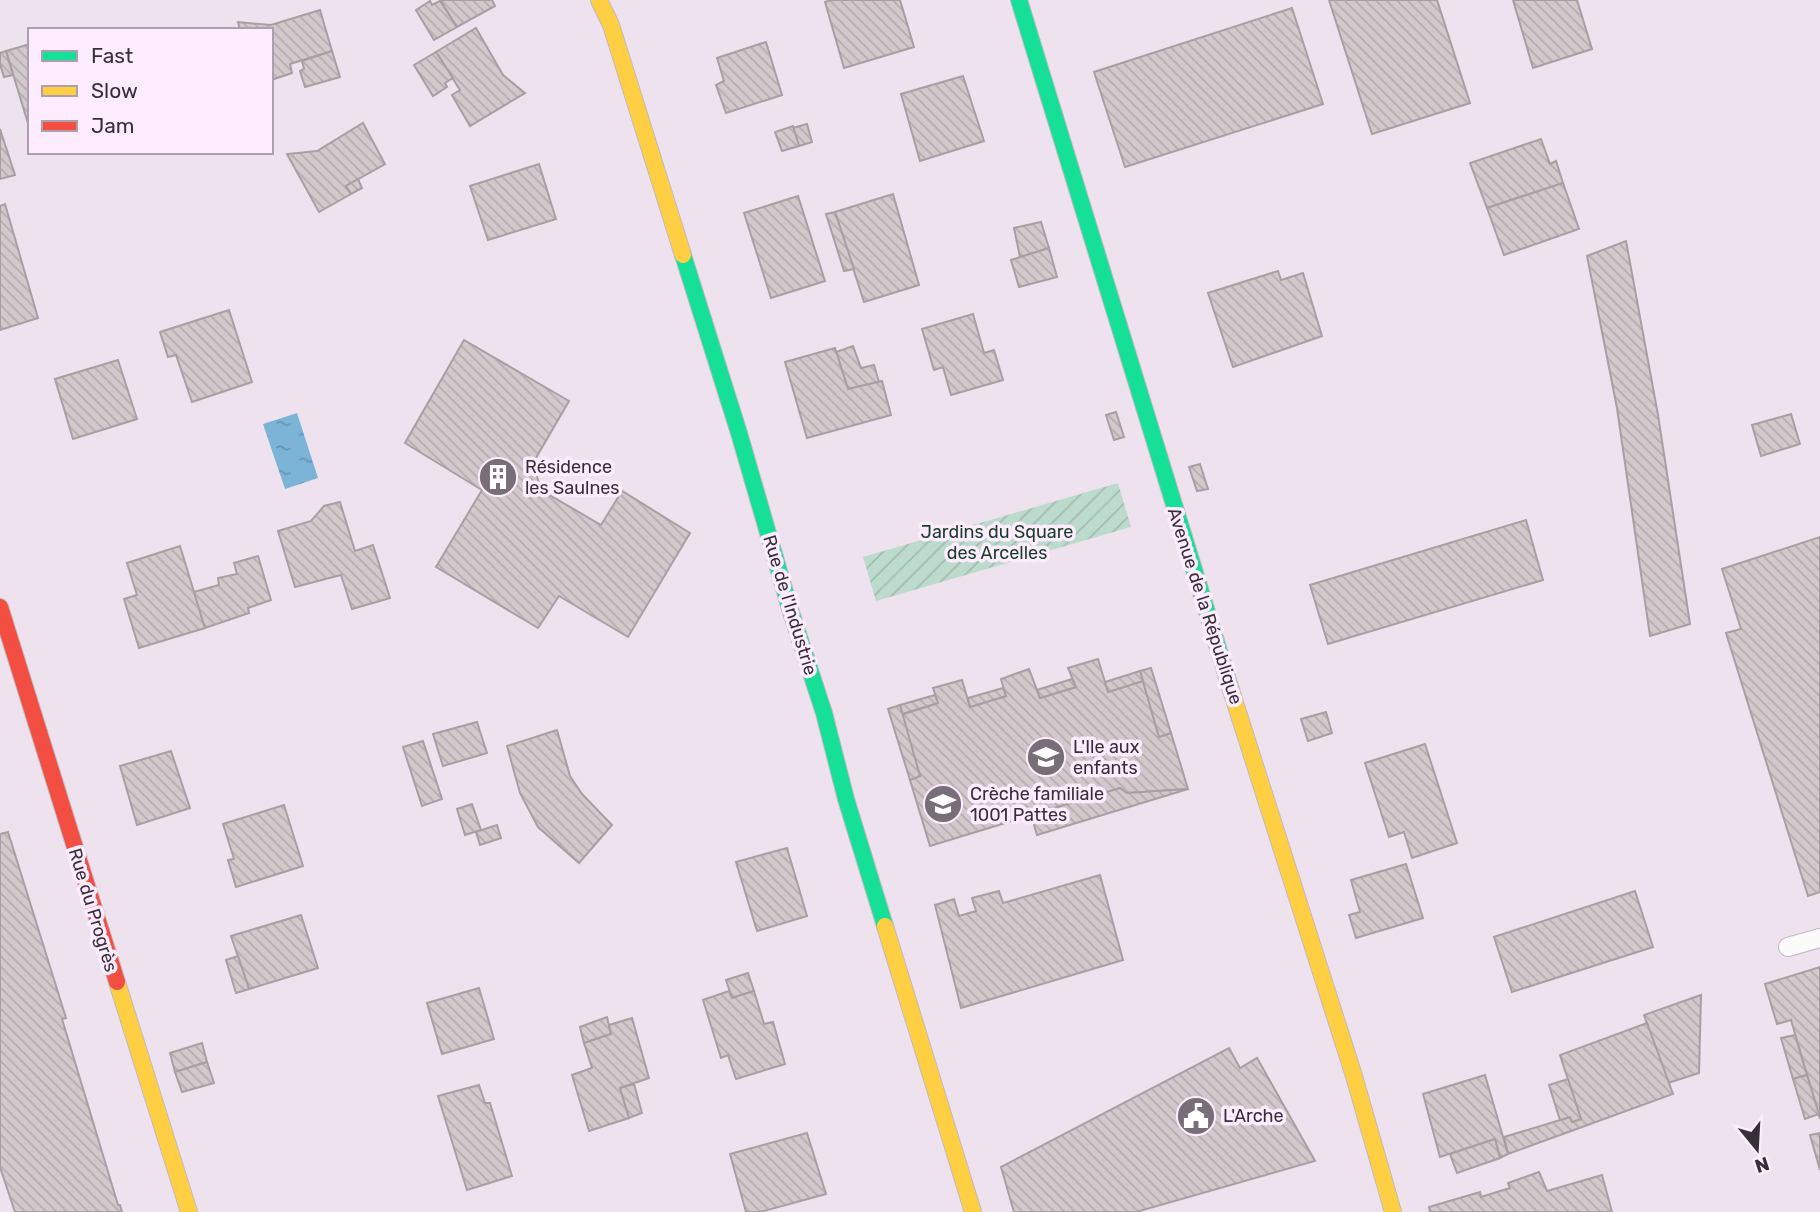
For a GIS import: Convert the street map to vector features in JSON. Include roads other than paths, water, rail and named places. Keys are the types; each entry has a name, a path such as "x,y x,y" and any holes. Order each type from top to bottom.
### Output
{"street":[{"name":"Rue de l'Industrie","path":"599,0 611,25 735,420 790,610 824,713 846,799 973,1212"},
{"name":"Avenue de la République","path":"1019,0 1173,506 1350,1064 1393,1212"},
{"name":"Rue du Progrès","path":"0,607 189,1212"}],"lane":[{"path":"1788,947 1820,938"}],"water":[{"path":"297,413 318,478 285,489 263,424"}],"place":[{"name":"Résidence les Saulnes","path":"498,477"},
{"name":"L'Ile aux enfants","path":"1046,757"},
{"name":"Crèche familiale 1001 Pattes","path":"943,804"},
{"name":"L'Arche","path":"1196,1116"}],"park label":[{"name":"Jardins du Square des Arcelles","path":"997,542"}]}
